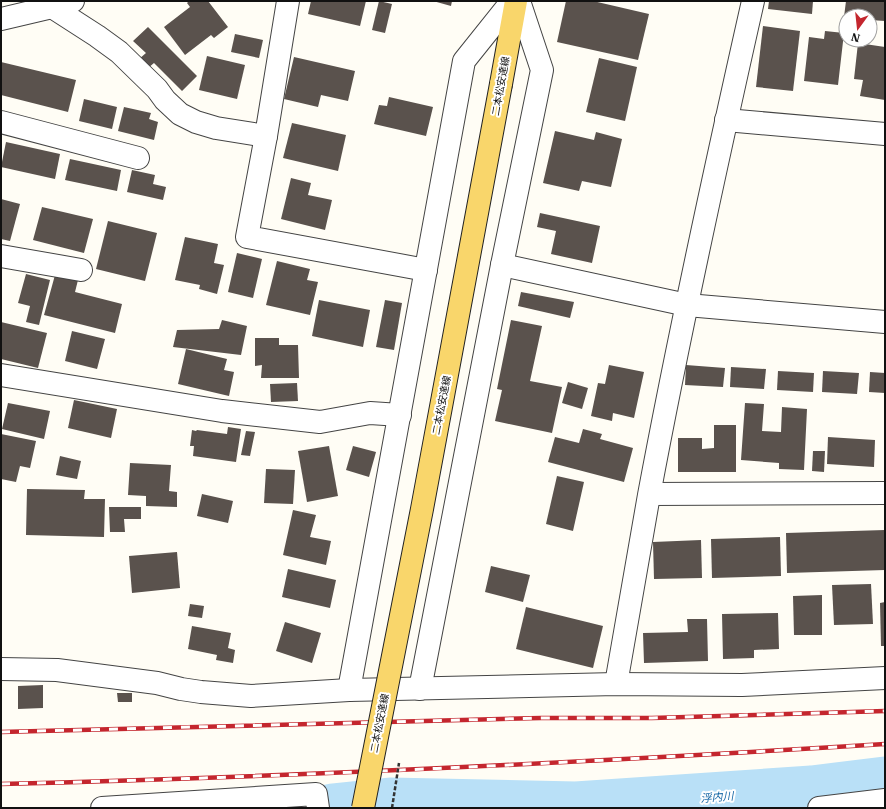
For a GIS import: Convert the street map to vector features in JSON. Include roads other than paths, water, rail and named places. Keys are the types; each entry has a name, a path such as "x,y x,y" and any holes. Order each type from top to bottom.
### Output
{"main road":[{"name":"二本松安達線","path":"363,808 423,501 516,1"}],"street":[{"path":"1,20 73,1"},
{"path":"288,1 266,136 247,237 426,270"},
{"path":"349,690 464,62 512,1"},
{"path":"420,689 502,265 542,70 519,1"},
{"path":"616,684 650,494 687,304 753,1"},
{"path":"52,7 98,36 119,52 180,114 196,122 216,128 266,136"},
{"path":"726,120 885,134"},
{"path":"1,122 138,158"},
{"path":"1,256 81,270"},
{"path":"502,265 687,304 885,322"},
{"path":"1,375 222,411 320,422 370,413 400,415"},
{"path":"650,494 885,493"},
{"path":"1,669 57,670 157,683 201,692 251,696 349,690 616,684 742,685 885,678"},
{"path":"102,808 316,794 318,804"},
{"path":"819,808 885,800"}],"waterway":[{"name":"浮内川","path":"332,808 390,802 576,806 812,790 885,781"}],"railway":[{"path":"1,732 541,718 652,718 885,711"},
{"path":"1,784 443,768 885,744"}]}
